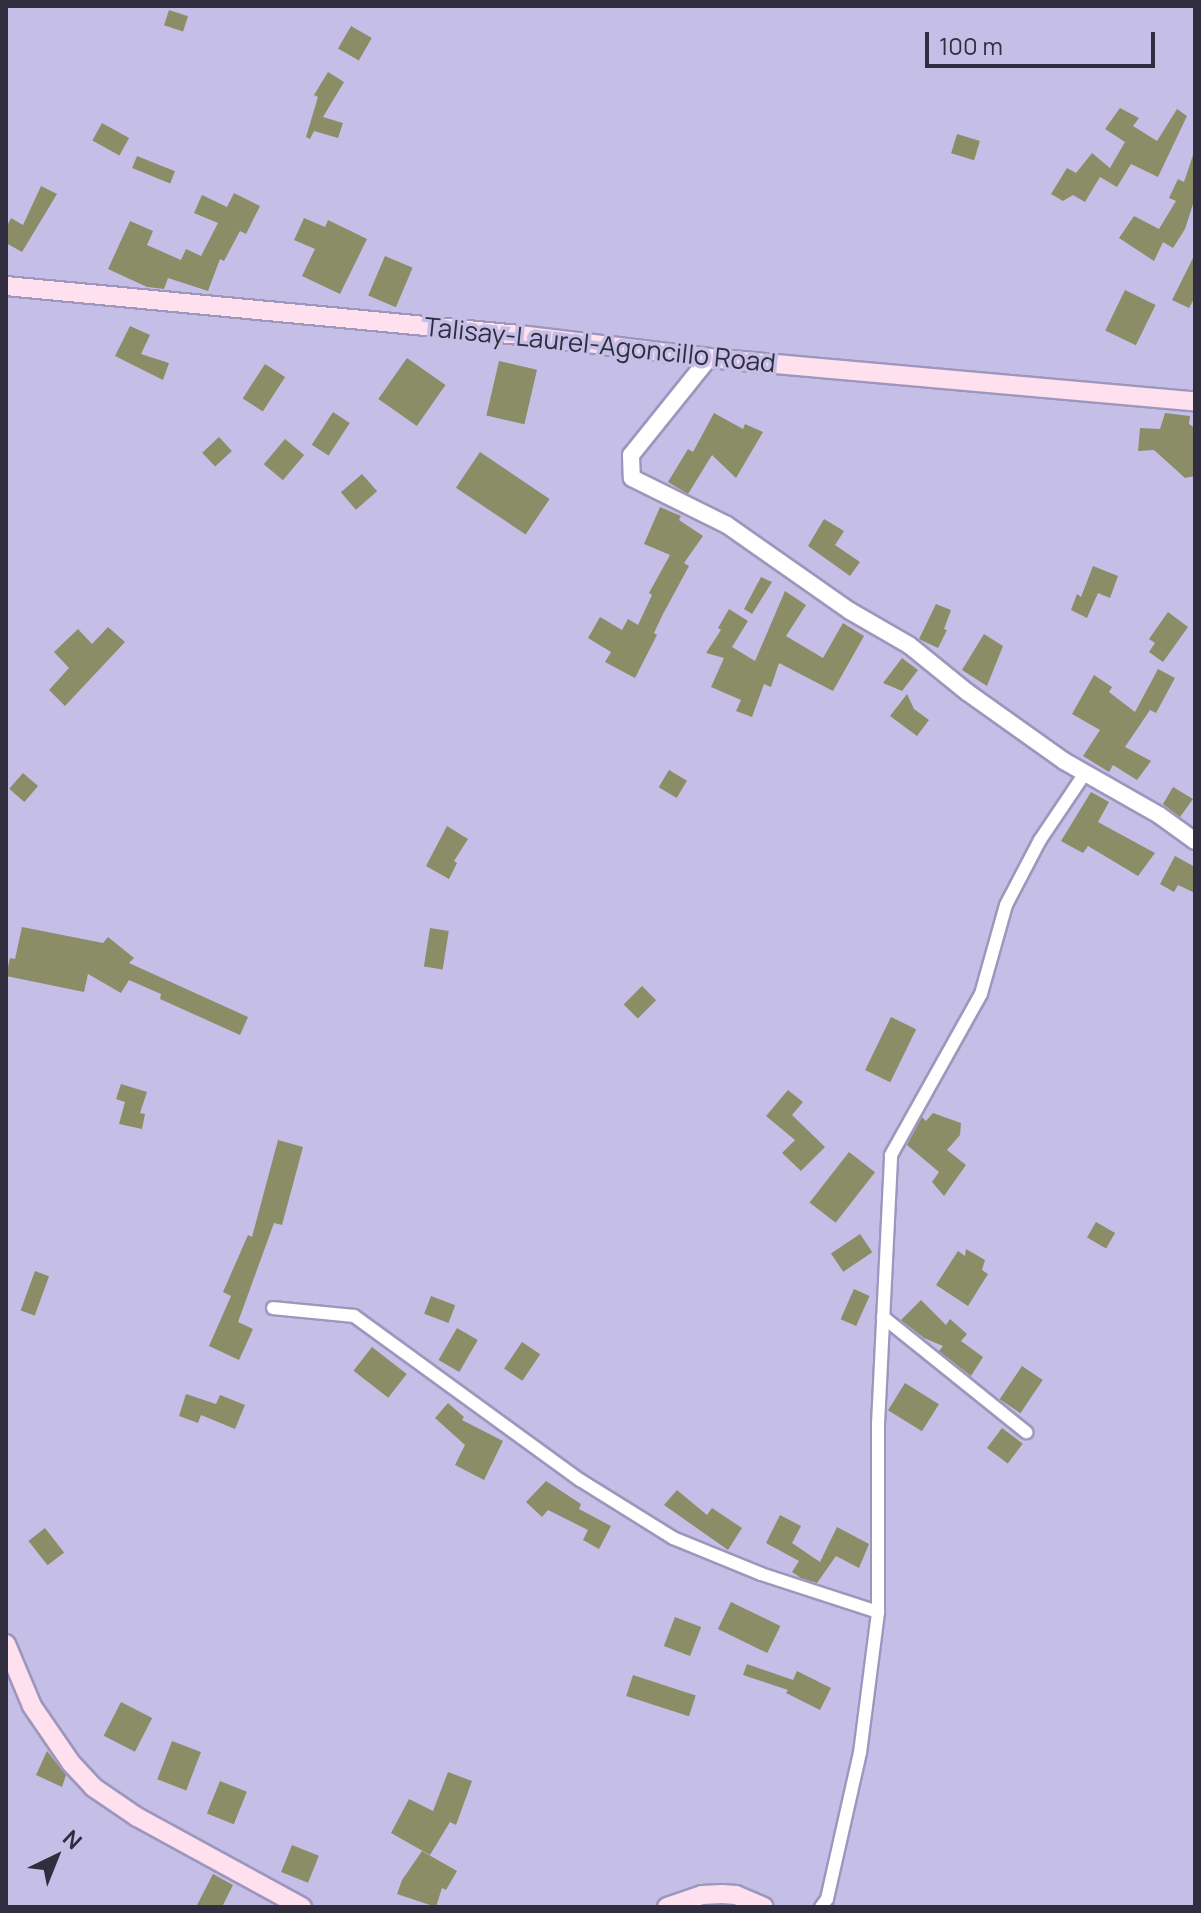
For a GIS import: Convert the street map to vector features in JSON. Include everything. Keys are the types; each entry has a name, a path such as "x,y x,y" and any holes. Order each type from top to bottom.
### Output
{"main road":[{"name":"Talisay-Laurel-Agoncillo Road","path":"6,286 520,335 709,358 1195,401"},
{"path":"6,1644 32,1706 71,1763 93,1787 137,1817 302,1907"},
{"path":"667,1907 702,1895 722,1894 736,1895 764,1907"}],"street":[{"path":"709,358 631,455 632,478 727,525 850,611 909,645 967,692 1085,773 1159,815 1195,841"},
{"path":"821,1907 827,1899 860,1753 878,1612 878,1424 891,1155 981,994 1013,892 1040,840 1085,773"},
{"path":"273,1308 354,1316 580,1480 673,1538 761,1574 878,1612"},
{"path":"883,1317 1026,1432"}],"building":[{"path":"169,10 188,16 183,31 164,25"},
{"path":"351,26 372,38 359,61 338,49"},
{"path":"328,72 344,82 323,117 343,123 338,138 314,131 310,139 306,137 318,97 314,95"},
{"path":"1120,108 1139,118 1133,126 1157,141 1177,109 1187,116 1158,177 1131,164 1117,187 1100,177 1085,202 1073,195 1063,201 1051,194 1067,168 1076,173 1092,153 1110,168 1125,142 1105,129"},
{"path":"102,123 129,138 119,156 92,140"},
{"path":"957,134 980,141 974,160 951,153"},
{"path":"1193,155 1195,198 1185,229 1173,248 1163,242 1154,261 1119,238 1134,216 1159,229 1176,201 1169,198 1178,179 1184,182"},
{"path":"137,156 175,171 170,183 132,168"},
{"path":"41,186 57,194 22,252 6,243 6,228 11,218 23,225"},
{"path":"234,193 260,206 246,234 240,231 224,261 220,259 208,291 168,278 164,289 147,287 108,269 130,221 153,231 147,245 181,260 186,249 201,256 218,223 194,213 202,195 227,207"},
{"path":"304,218 325,227 328,220 367,239 340,294 302,276 315,249 294,240"},
{"path":"1195,254 1195,297 1189,308 1172,300"},
{"path":"385,256 413,268 396,307 368,296"},
{"path":"1125,290 1156,305 1136,345 1105,330"},
{"path":"130,326 150,335 141,354 169,363 163,380 115,356"},
{"path":"407,358 446,385 417,426 378,399"},
{"path":"499,361 537,370 524,424 486,416"},
{"path":"265,364 285,377 263,411 243,398"},
{"path":"333,412 350,423 329,456 312,445"},
{"path":"714,413 743,429 745,424 763,432 736,478 712,455 688,494 668,482 688,449 693,452"},
{"path":"1165,413 1190,416 1189,424 1195,428 1195,476 1185,478 1154,450 1138,451 1140,428 1160,429"},
{"path":"219,437 232,451 215,467 202,453"},
{"path":"285,439 304,455 283,480 264,464"},
{"path":"480,452 550,499 526,535 456,488"},
{"path":"362,474 377,491 356,510 341,492"},
{"path":"660,507 681,516 679,520 703,536 684,563 689,566 663,614 654,633 657,635 635,678 605,662 611,652 588,638 600,617 622,630 628,619 638,625 652,595 649,593 670,555 644,544"},
{"path":"824,519 844,531 835,545 860,562 850,576 808,546"},
{"path":"1093,566 1118,576 1110,598 1098,593 1087,618 1071,610 1077,594 1081,597"},
{"path":"761,577 772,582 752,614 744,609"},
{"path":"785,591 806,605 786,636 823,658 843,623 864,636 833,691 779,663 771,687 764,684 752,717 736,711 741,700 711,687 724,658 706,653 721,630 718,628 729,609 748,621 732,647 755,661"},
{"path":"936,604 951,610 944,629 947,630 938,648 919,639"},
{"path":"1168,612 1188,627 1163,662 1149,652 1155,643 1149,639"},
{"path":"108,627 125,642 65,706 49,690 69,668 54,652 78,629 92,644"},
{"path":"984,634 1003,646 987,686 962,670"},
{"path":"902,658 918,670 902,691 883,683"},
{"path":"1158,669 1175,678 1156,713 1150,710 1125,747 1151,761 1137,780 1113,765 1109,772 1083,756 1100,730 1072,714 1094,675 1112,687 1109,692 1135,712"},
{"path":"907,694 914,709 929,720 917,736 890,716"},
{"path":"669,770 687,781 677,798 659,787"},
{"path":"23,773 38,786 24,802 9,789"},
{"path":"1173,787 1193,799 1180,817 1163,804"},
{"path":"1091,792 1109,802 1098,822 1155,853 1138,876 1088,846 1083,853 1061,841"},
{"path":"447,826 468,839 454,861 457,863 449,879 426,866"},
{"path":"1175,856 1195,867 1195,893 1178,885 1174,892 1160,884"},
{"path":"22,927 103,943 108,937 134,958 129,963 248,1017 240,1035 160,999 161,994 129,980 121,993 88,974 84,992 6,976 10,958 15,959"},
{"path":"430,928 449,931 443,969 424,967"},
{"path":"642,986 656,1000 638,1019 624,1004"},
{"path":"891,1017 916,1029 890,1082 865,1070"},
{"path":"121,1084 147,1092 140,1113 145,1114 142,1129 119,1124 125,1102 116,1099"},
{"path":"788,1090 803,1102 792,1115 825,1147 801,1171 782,1153 795,1140 766,1116"},
{"path":"933,1113 961,1123 960,1135 947,1150 966,1165 944,1196 932,1182 939,1172 907,1145 922,1117 926,1121"},
{"path":"278,1140 303,1147 282,1225 274,1223 238,1322 253,1329 239,1360 209,1346 231,1296 223,1292 248,1235 252,1237"},
{"path":"849,1152 875,1172 836,1223 810,1202"},
{"path":"1096,1222 1115,1233 1106,1249 1087,1238"},
{"path":"860,1234 872,1252 843,1272 831,1254"},
{"path":"966,1249 985,1260 982,1270 988,1274 968,1306 936,1285 958,1251 965,1256"},
{"path":"35,1271 49,1276 35,1316 21,1310"},
{"path":"854,1289 870,1296 856,1326 841,1319"},
{"path":"431,1296 455,1305 448,1323 424,1314"},
{"path":"921,1300 946,1325 950,1319 967,1334 961,1341 983,1357 971,1376 939,1351 943,1346 924,1338 901,1320"},
{"path":"457,1328 478,1340 459,1372 439,1360"},
{"path":"522,1342 540,1354 522,1381 504,1369"},
{"path":"372,1347 407,1374 388,1398 354,1371"},
{"path":"1022,1366 1043,1380 1020,1413 1000,1399"},
{"path":"905,1383 939,1404 922,1431 888,1410"},
{"path":"186,1394 216,1404 220,1395 245,1405 235,1429 201,1415 198,1423 179,1416"},
{"path":"448,1403 464,1417 462,1420 503,1441 484,1480 455,1465 465,1445 435,1418"},
{"path":"1002,1428 1023,1444 1008,1464 987,1448"},
{"path":"546,1481 581,1504 579,1509 611,1526 599,1549 583,1540 588,1530 548,1510 542,1517 526,1502"},
{"path":"677,1490 707,1515 712,1508 742,1528 728,1550 664,1505"},
{"path":"780,1515 801,1526 792,1543 820,1562 837,1527 869,1544 859,1568 836,1556 817,1583 792,1572 799,1561 766,1543"},
{"path":"45,1528 64,1552 48,1565 28,1541"},
{"path":"731,1602 780,1626 767,1653 718,1629"},
{"path":"675,1617 701,1627 690,1656 664,1646"},
{"path":"747,1664 793,1680 797,1671 831,1688 820,1710 786,1693 788,1690 743,1675"},
{"path":"633,1675 696,1695 689,1716 626,1696"},
{"path":"121,1702 152,1718 135,1752 104,1736"},
{"path":"172,1741 201,1752 186,1790 157,1779"},
{"path":"47,1751 66,1775 62,1787 36,1775"},
{"path":"448,1772 472,1781 456,1825 450,1822 430,1855 391,1833 409,1799 433,1811"},
{"path":"220,1781 247,1792 234,1824 207,1813"},
{"path":"292,1845 319,1856 308,1883 281,1872"},
{"path":"422,1851 457,1871 446,1890 442,1888 436,1907 397,1894 402,1880"},
{"path":"213,1874 233,1885 222,1907 196,1907"}]}
